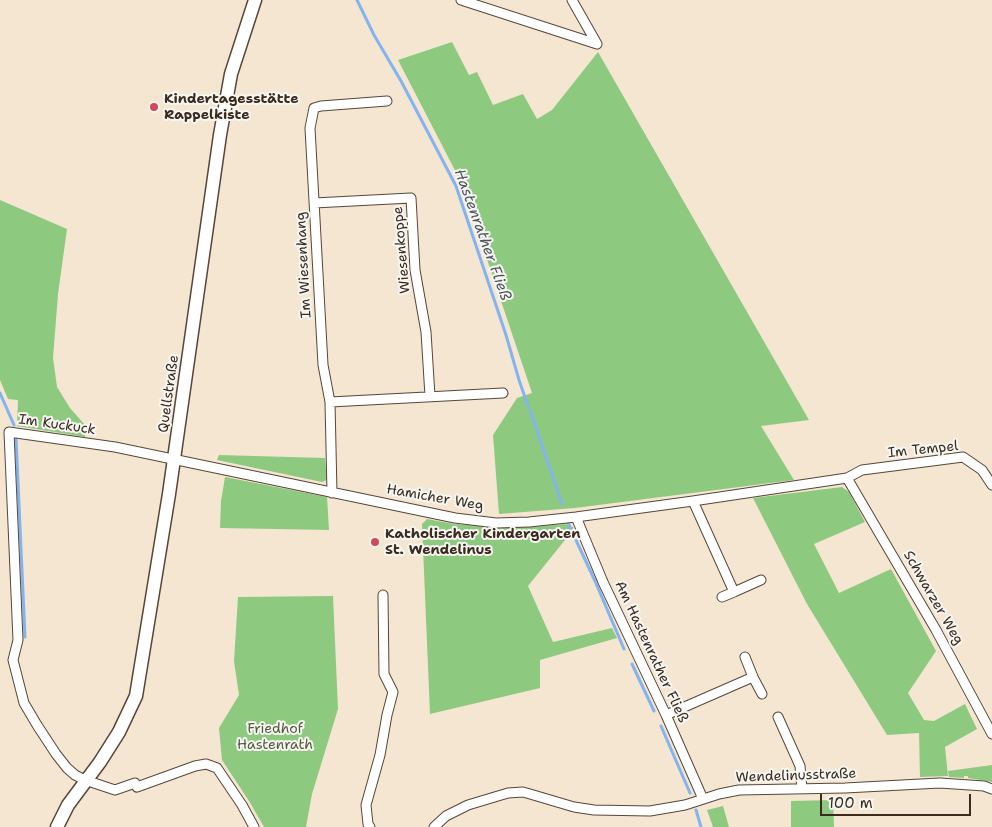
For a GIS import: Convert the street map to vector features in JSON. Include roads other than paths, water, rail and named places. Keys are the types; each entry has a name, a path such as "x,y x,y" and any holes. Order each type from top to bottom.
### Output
{"main road":[{"name":"Quellstraße","path":"57,827 68,805 100,762 119,732 136,696 174,459 223,118 231,74 255,0"}],"street":[{"path":"461,0 597,44 572,0"},
{"name":"Im Wiesenhang","path":"332,493 330,402 323,365 310,128 314,108 386,101"},
{"name":"Wiesenkoppe","path":"314,203 411,198 415,270 426,332 430,396"},
{"path":"330,402 503,393"},
{"name":"Im Kuckuck","path":"85,780 75,776 67,768 37,725 24,702 13,660 18,640 9,432 114,447 174,459"},
{"name":"Im Tempel","path":"847,478 862,470 963,457 982,470 992,485"},
{"name":"Hamicher Weg","path":"174,459 455,518 496,523 576,517 847,478"},
{"name":"Schwarzer Weg","path":"847,478 936,630 992,734"},
{"path":"693,501 734,592"},
{"name":"Am Hastenrather Fließ","path":"576,517 603,582 666,715 703,799"},
{"path":"722,597 761,580"},
{"path":"370,827 366,805 380,754 393,692 384,674 383,595"},
{"path":"745,657 762,694"},
{"path":"666,715 753,677"},
{"path":"778,716 800,766 802,789"},
{"path":"85,780 115,790 135,782 137,787 195,766 206,764 217,768 242,805 254,827"},
{"name":"Wendelinusstraße","path":"434,827 446,816 468,805 508,793 523,792 574,807 594,810 650,811 685,805 739,790 940,783 984,786 992,789"}],"waterway":[{"name":"Hastenrather Fließ","path":"357,0 456,186 528,406"},
{"path":"0,393 14,425"},
{"name":"Hastenrather Fließ","path":"530,410 562,504"},
{"path":"16,438 25,637"},
{"name":"Hastenrather Fließ","path":"568,523 624,649"},
{"name":"Hastenrather Fließ","path":"632,664 654,711"},
{"name":"Hastenrather Fließ","path":"661,726 690,793"},
{"name":"Hastenrather Fließ","path":"696,810 701,827"}],"place":[{"name":"Kindertagesstätte Rappelkiste","path":"154,107"},
{"name":"Katholischer Kindergarten St. Wendelinus","path":"375,542"}],"park label":[{"name":"Friedhof Hastenrath","path":"275,738"}]}
